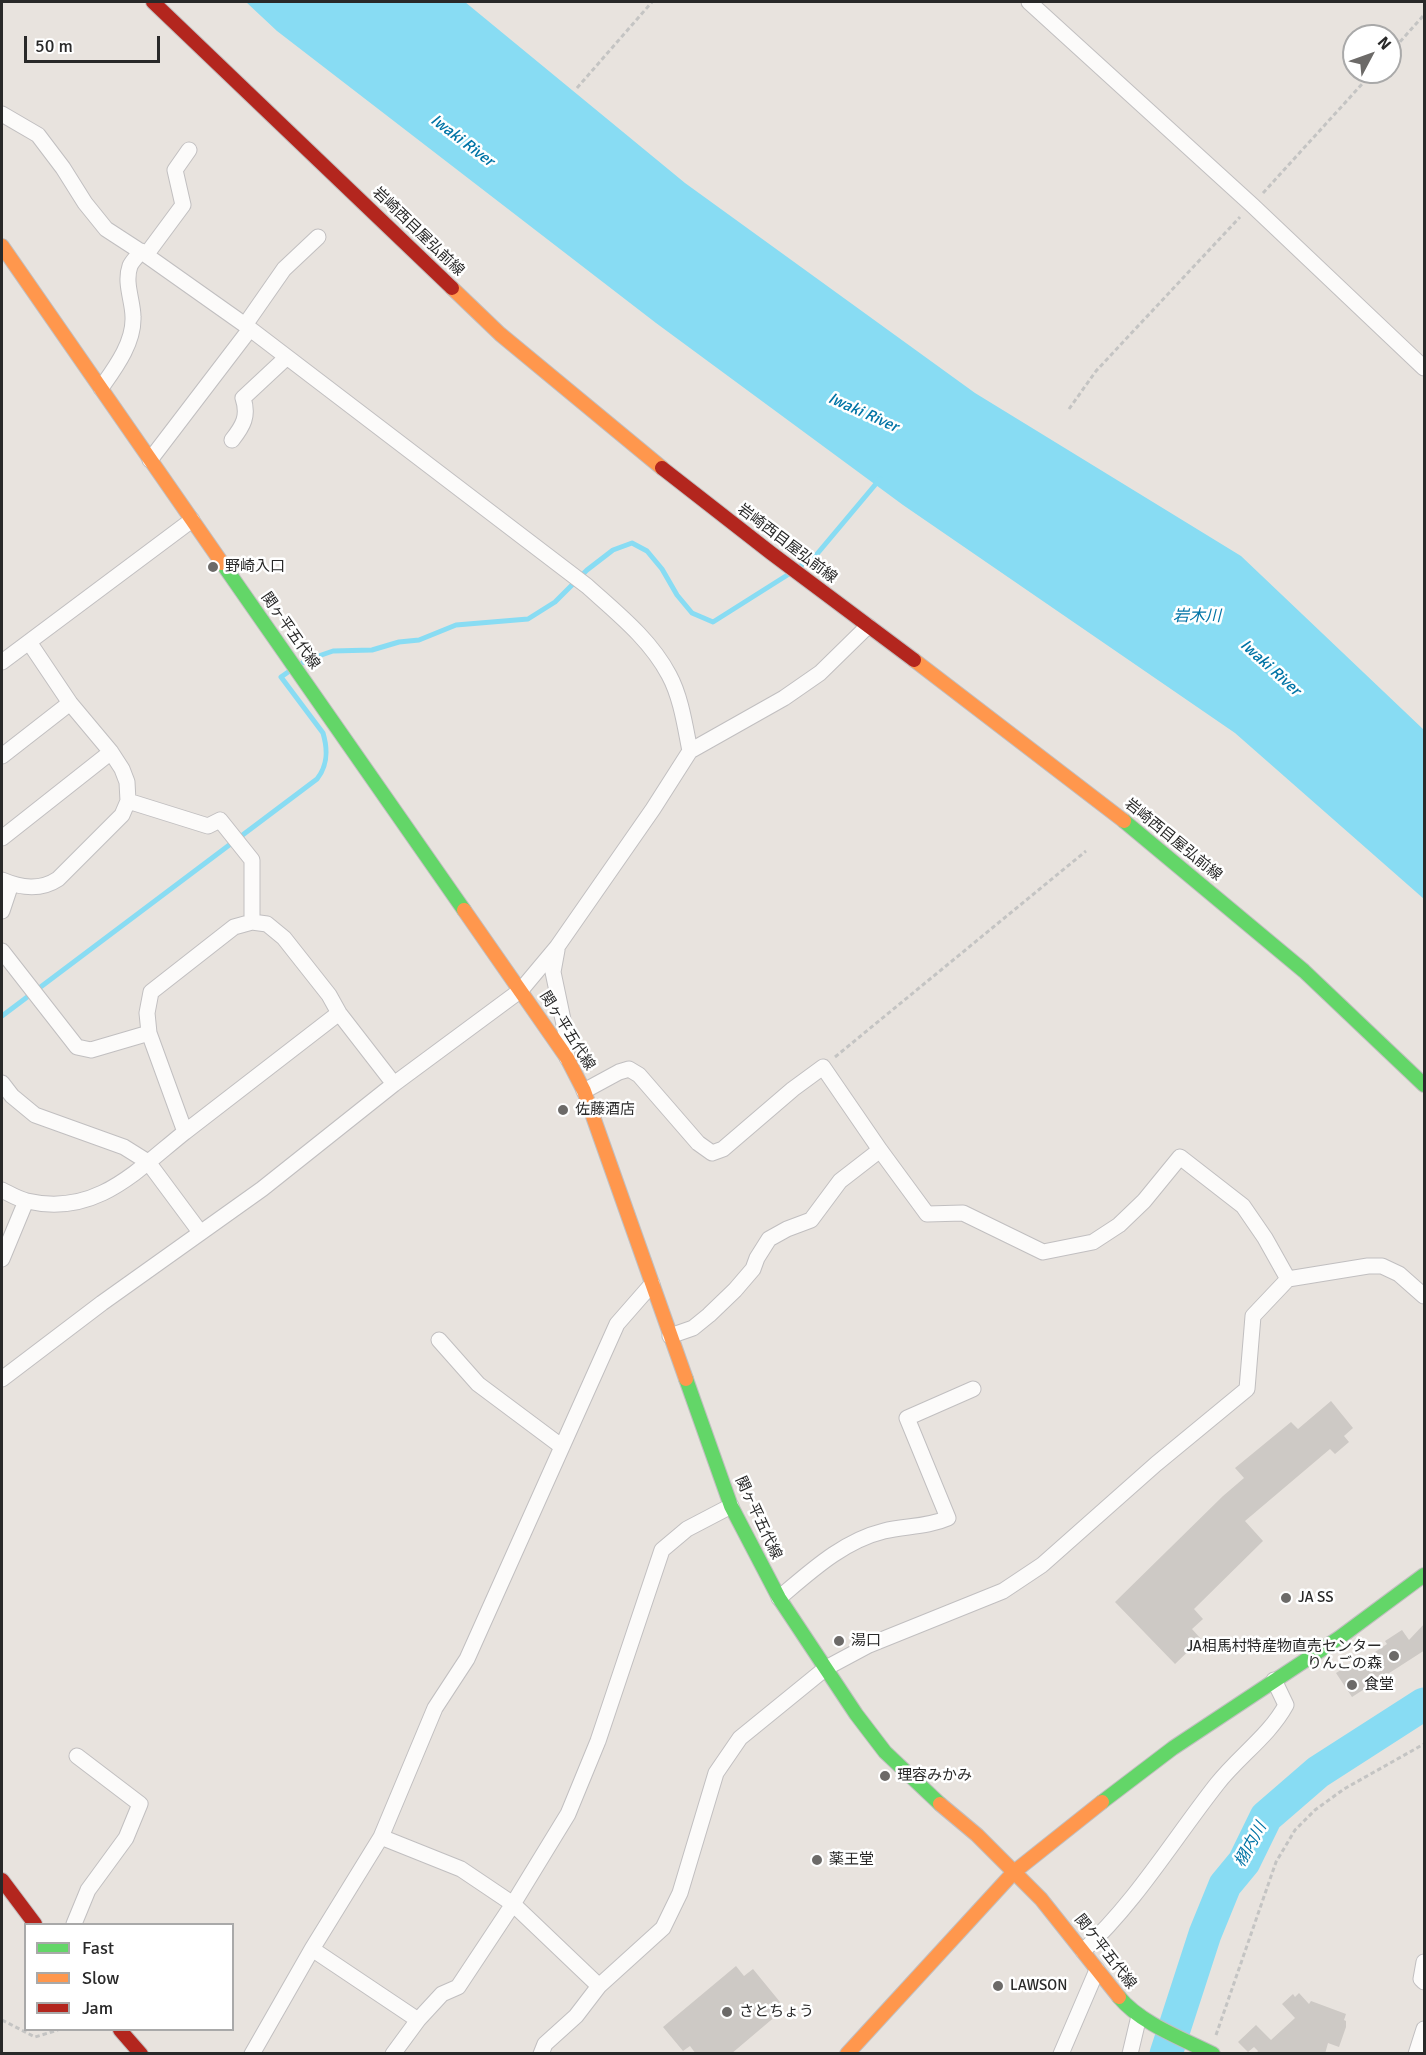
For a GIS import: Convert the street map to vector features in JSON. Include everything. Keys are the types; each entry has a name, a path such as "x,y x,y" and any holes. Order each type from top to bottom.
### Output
{"main road":[{"name":"岩崎西目屋弘前線","path":"153,2 500,334 630,443 811,584 1013,734 1221,900 1304,971 1425,1085"},
{"name":"関ヶ平五代線","path":"2,246 567,1058 584,1090 731,1506 779,1598 856,1714 885,1752 921,1788 976,1835 1014,1872"},
{"path":"847,2054 1014,1872 1104,1799 1173,1748 1339,1638 1425,1575"},
{"name":"関ケ平五代線","path":"1014,1872 1041,1899 1113,1991 1143,2018 1209,2052"},
{"path":"2,1880 34,1923"},
{"path":"121,2031 141,2054"}],"street":[{"path":"1029,2 1252,205 1425,368"},
{"path":"2,114 38,135 106,229 144,253 287,357 587,586 624,618 649,645 669,675 683,717 690,751"},
{"path":"100,388 117,364 130,339 134,318 129,291 130,267 183,205 175,170 189,150"},
{"path":"150,460 247,327 284,269 318,237"},
{"path":"232,440 244,425 247,410 243,398 287,357"},
{"path":"2,662 192,520"},
{"path":"2,1379 200,1232 262,1189 394,1084 521,990 557,947 653,809 690,751 784,698 820,673 868,626"},
{"path":"2,911 6,882 26,888 47,886 58,879 122,815 128,801 127,782 122,769 111,752 70,703 29,642"},
{"path":"2,756 70,703"},
{"path":"2,838 111,752"},
{"path":"128,801 208,826 220,819 252,860 252,922"},
{"path":"185,1132 149,1033 147,1013 151,992 234,927 252,922 267,924 284,938 330,995 339,1013 394,1084"},
{"path":"557,947 553,972 566,1034 567,1058"},
{"path":"2,951 77,1047 91,1050 149,1033"},
{"path":"2,1190 26,1201 57,1204 83,1202 104,1194 339,1013"},
{"path":"584,1090 629,1069 639,1075 698,1143 712,1153 723,1149 793,1089 823,1067 927,1214 963,1213 1043,1252 1093,1242 1119,1225 1144,1201 1180,1157 1243,1206 1265,1238 1288,1279"},
{"path":"2,1083 7,1100 35,1115 124,1147 148,1161 200,1232"},
{"path":"670,1336 693,1328 709,1315 753,1269 757,1257 769,1239 811,1220 840,1180 880,1150"},
{"path":"2,1259 26,1201"},
{"path":"541,2054 545,2044 576,2016 599,1986 663,1928 680,1893 716,1773 740,1738 826,1668 869,1645 1003,1591 1042,1565 1156,1464 1247,1389 1253,1316 1288,1279 1368,1266 1382,1266 1399,1274 1425,1296"},
{"path":"252,2054 312,1949 381,1837 435,1708 467,1659 617,1324 652,1284"},
{"path":"439,1340 478,1384 561,1446"},
{"path":"779,1598 812,1570 853,1542 884,1531 938,1522 948,1518 907,1418 972,1389"},
{"path":"393,2054 418,2020 442,1994 458,1987 513,1904 568,1814 598,1741 662,1550 687,1529 731,1506"},
{"path":"1083,1952 1105,1931 1137,1893 1218,1782 1276,1722 1286,1705 1274,1680"},
{"path":"74,1923 88,1890 126,1838 140,1804 77,1756"},
{"path":"381,1837 460,1869 513,1904 599,1986"},
{"path":"312,1949 418,2020"},
{"path":"1425,1962 1421,1979 1425,1982"},
{"path":"1061,2054 1097,1970"},
{"path":"1130,2054 1143,2018"},
{"path":"1416,2054 1425,2029"}],"path":[{"path":"577,88 652,2"},
{"path":"1402,40 1423,16"},
{"path":"1069,409 1096,371 1362,84"},
{"path":"823,1067 1086,850"},
{"path":"1209,2052 1276,1863 1295,1830 1315,1810 1344,1789 1425,1744"},
{"path":"2,2020 35,2037 55,2031"}],"water":[{"name":"岩木川","path":"246,2 465,2 685,183 975,393 1241,556 1424,730 1424,899 1235,733 903,505 656,323 277,31"}],"building":[{"path":"1331,1401 1353,1428 1344,1436 1349,1442 1335,1454 1330,1449 1245,1521 1263,1541 1194,1609 1203,1619 1192,1629 1201,1639 1175,1664 1115,1602 1244,1478 1235,1468 1291,1422 1298,1429"},
{"path":"1425,1623 1425,1650 1352,1697 1336,1673 1349,1665 1351,1668 1387,1644 1385,1641 1402,1630 1409,1640"},
{"name":"さとちょう","path":"736,1966 744,1976 753,1969 780,2002 772,2009 777,2015 731,2054 696,2054 690,2046 683,2051 663,2027"},
{"path":"1299,1993 1309,2004 1311,2001 1346,2014 1344,2020 1346,2027 1339,2047 1328,2043 1325,2054 1256,2054 1258,2051 1254,2047 1248,2052 1238,2042 1256,2025 1271,2040 1295,2018 1282,2004 1293,1994 1295,1997"}],"waterway":[{"path":"799,567 817,554 880,479"},
{"path":"299,665 333,651 372,650 399,642 419,640 456,625 528,619 555,602 587,570 613,550 632,543 647,551 692,613 713,622 789,574"},
{"path":"2,1016 317,779 325,763 325,739 323,733 281,677 291,670"},
{"name":"栩内川","path":"1166,2054 1205,1934 1225,1885 1244,1862 1266,1817 1318,1772 1424,1704"}],"traffic: fast":[{"path":"222,563 464,910"},
{"path":"1124,821 1304,971 1424,1085"},
{"path":"686,1379 731,1506 779,1598 856,1714 885,1752 940,1804"},
{"path":"1102,1802 1173,1748 1339,1638 1424,1575"},
{"path":"1119,1997 1150,2023 1213,2054"}],"traffic: slow":[{"path":"2,246 222,563"},
{"path":"452,288 500,334 662,468"},
{"path":"914,660 1124,821"},
{"path":"464,910 567,1058 584,1091 686,1379"},
{"path":"847,2054 1014,1872 1102,1802"},
{"path":"940,1804 977,1835 1041,1899 1119,1997"}],"traffic: jam":[{"path":"153,2 452,288"},
{"path":"662,468 914,660"},
{"path":"2,1880 34,1923"},
{"path":"121,2031 141,2054"}],"place":[{"name":"野崎入口","path":"213,567"},
{"name":"佐藤酒店","path":"563,1110"},
{"name":"JA SS","path":"1286,1598"},
{"name":"湯口","path":"839,1641"},
{"name":"JA相馬村特産物直売センター りんごの森","path":"1394,1656"},
{"name":"食堂","path":"1352,1685"},
{"name":"理容みかみ","path":"885,1776"},
{"name":"薬王堂","path":"817,1860"},
{"name":"LAWSON","path":"998,1986"},
{"name":"さとちょう","path":"727,2012"}],"water label":[{"name":"Iwaki River","path":"462,141"},
{"name":"Iwaki River","path":"863,413"},
{"name":"Iwaki River","path":"1270,668"}]}
